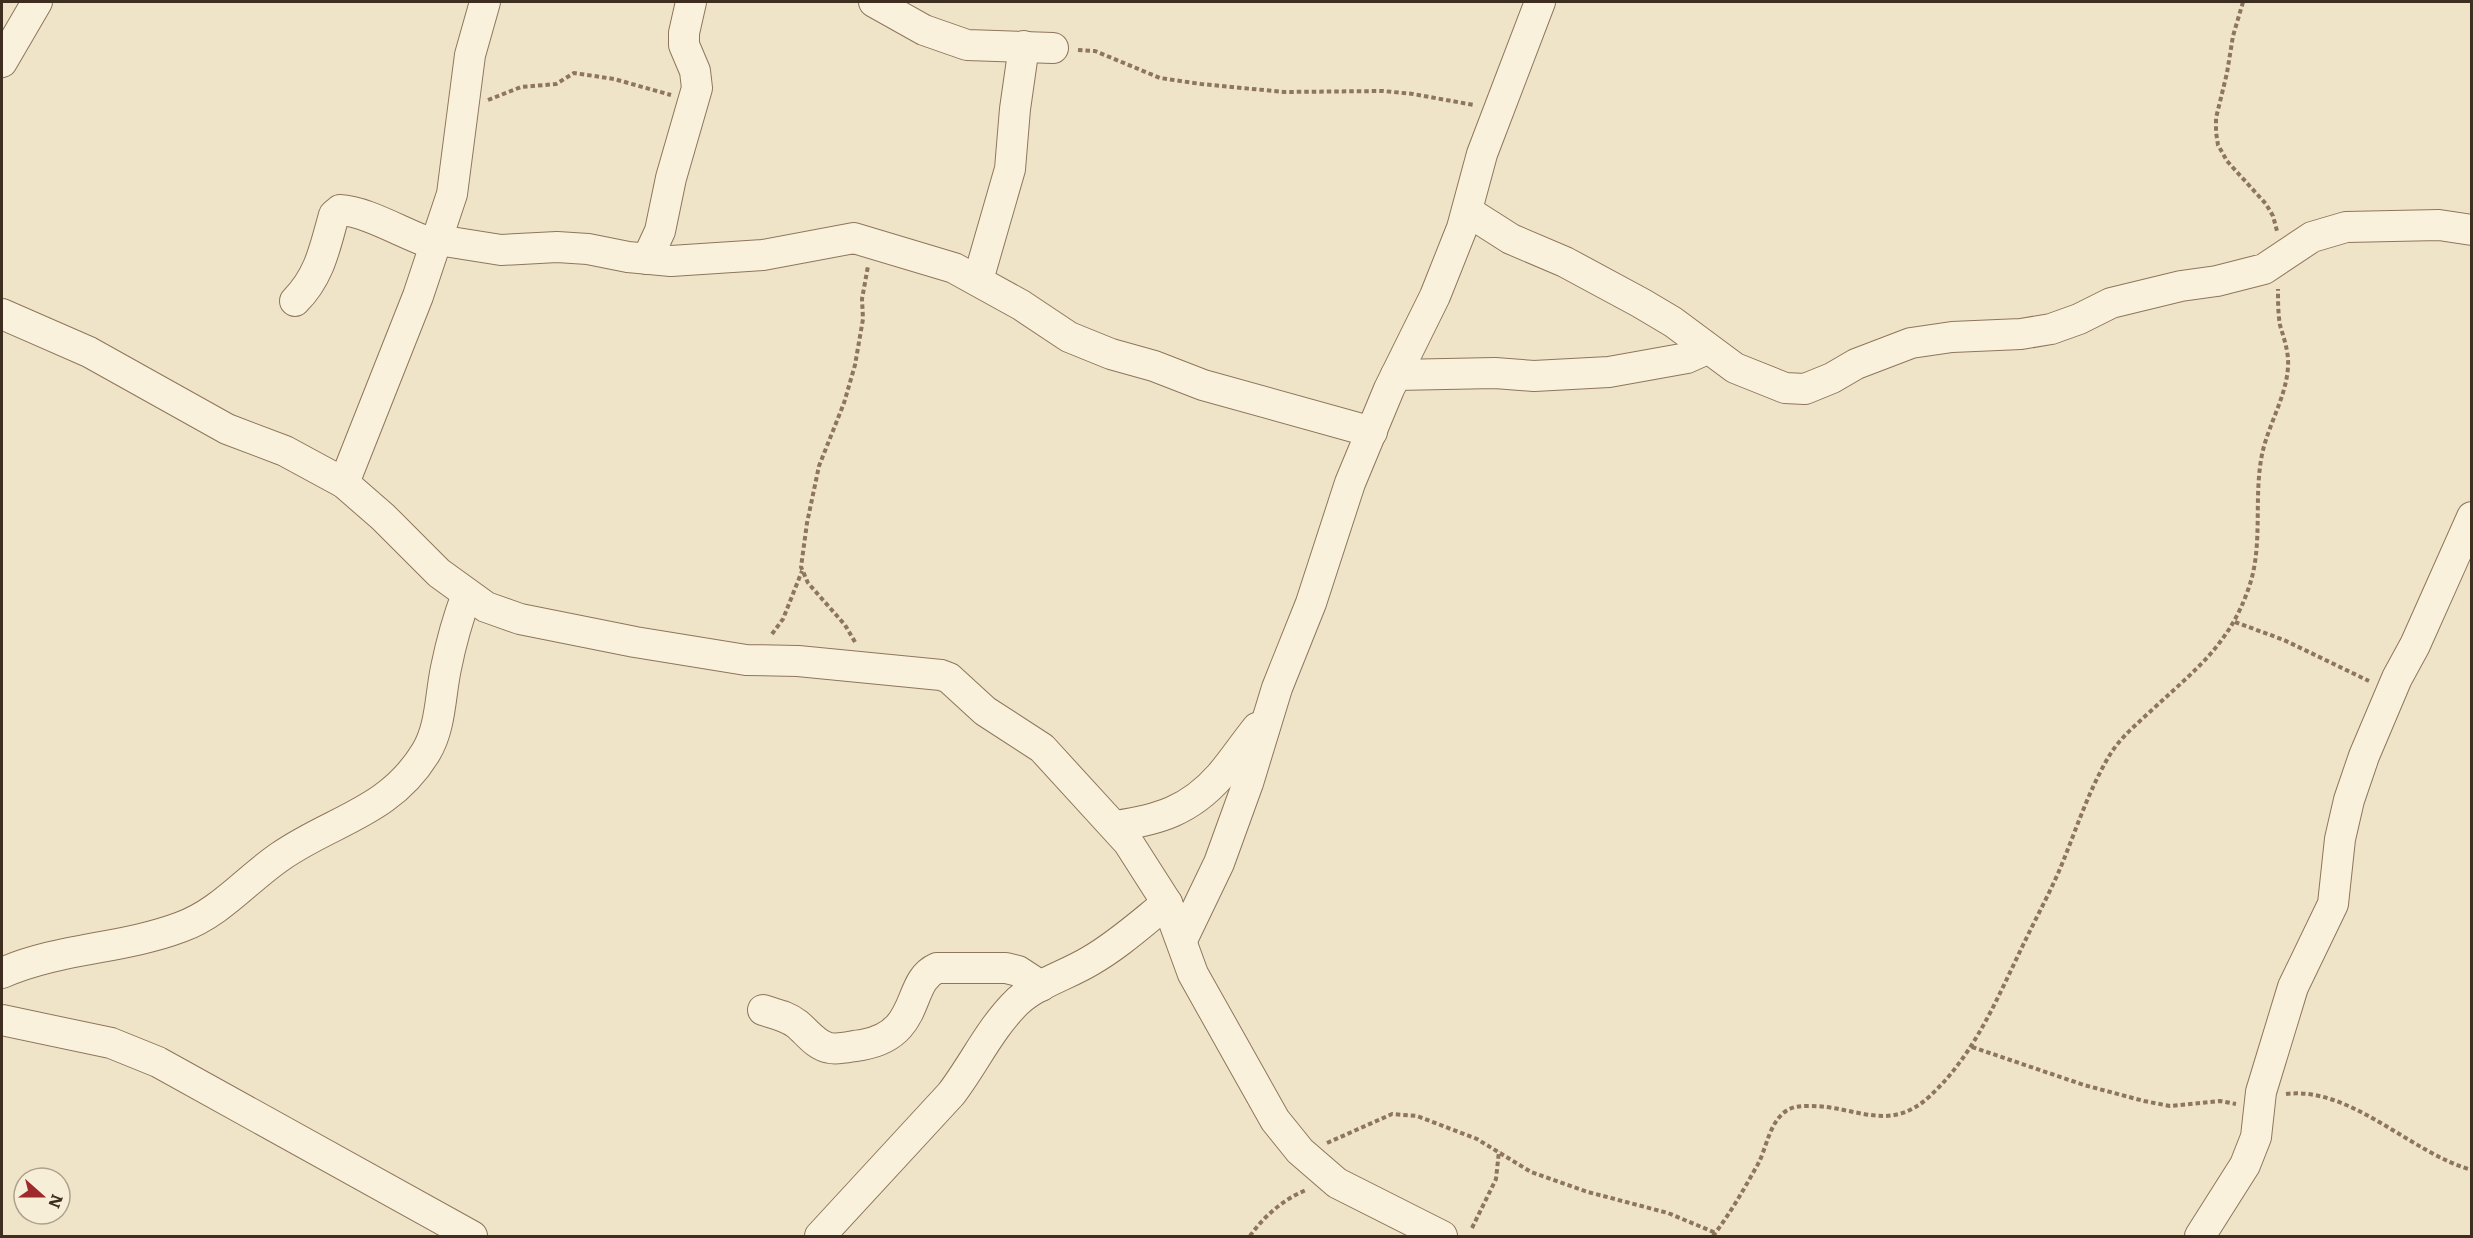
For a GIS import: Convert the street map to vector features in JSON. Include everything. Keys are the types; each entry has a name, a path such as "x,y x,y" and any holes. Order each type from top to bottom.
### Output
{"street":[{"path":"2,62 37,2"},
{"path":"344,483 418,297 452,194 470,55 485,2"},
{"path":"647,259 660,231 671,178 697,88 695,71 684,45 685,26 691,2"},
{"path":"874,2 947,40 967,45 1039,47 1015,109 1010,169 978,280"},
{"path":"1182,940 1219,863 1248,783 1268,715 1311,603 1350,483 1396,375 1435,296 1462,228 1482,154 1540,2"},
{"path":"295,301 306,290 321,264 334,214 340,210 354,212 412,237 437,242 501,250 557,247 588,249 671,261 732,259 764,255 854,238 954,268 1021,304 1069,336 1110,354 1154,366 1203,385 1371,432"},
{"path":"1467,211 1511,239 1565,262 1641,303 1673,322 1735,368 1785,388 1805,389 1832,378 1856,364 1911,343 1952,337 2021,334 2051,329 2079,319 2111,303 2181,286 2217,281 2264,268 2312,237 2346,227 2439,225 2472,230"},
{"path":"2,314 89,352 227,429 285,451 344,483 439,573 486,607 520,619 635,642 746,660 798,661 879,668 941,675 949,678 985,711 1042,748 1115,826 1167,903 1182,940 1189,966 1204,995 1275,1120 1300,1151 1337,1183 1442,1236"},
{"path":"1396,375 1495,373 1534,376 1609,372 1687,358 1707,349"},
{"path":"2200,1236 2245,1165 2256,1137 2260,1105 2293,987 2333,904 2335,869 2349,800 2364,756 2390,694 2415,645 2472,517"},
{"path":"2,973 27,962 130,943 182,927 203,917 296,846 344,823 401,785 428,750 437,720 457,622 466,594"},
{"path":"1115,826 1167,816 1203,793 1221,776 1268,715"},
{"path":"820,1236 951,1094 1001,1021 1020,1000 1041,986 1101,955 1167,903"},
{"path":"763,1010 785,1017 817,1043 829,1048 838,1048 873,1043 895,1030 907,1016 924,979 930,971 938,968 1006,968 1018,971 1041,986"},
{"path":"2,1020 111,1043 158,1062 472,1236"}],"path":[{"path":"1300,1151 1336,1140 1366,1124 1392,1114 1417,1116 1476,1139 1531,1172 1588,1192 1668,1213 1714,1235 1759,1161 1773,1126 1786,1112 1794,1107 1819,1106 1836,1107 1879,1118 1896,1117 1930,1096 1972,1047 2005,986 2110,755 2123,737 2219,646 2235,622 2250,584 2257,533 2261,460 2286,382 2288,365 2285,339 2280,324 2277,232 2273,216 2266,204 2227,161 2218,145 2216,132 2216,118 2228,73 2233,36 2243,2"},
{"path":"1039,47 1095,51 1160,78 1201,84 1284,92 1383,91 1413,94 1482,107 1500,107"},
{"path":"462,106 494,99 520,87 556,84 574,74 615,79 658,90 694,103"},
{"path":"746,660 757,652 783,619 802,570 804,543 819,466 844,404 855,365 863,319 863,291 871,256 870,242"},
{"path":"802,570 808,583 879,668"},
{"path":"2235,622 2303,649 2378,685 2390,694"},
{"path":"1972,1047 2084,1085 2170,1106 2220,1101 2260,1105 2297,1093 2338,1102 2447,1160 2472,1170"},
{"path":"1472,1228 1496,1179 1499,1151"},
{"path":"1250,1236 1271,1212 1295,1194 1312,1187 1337,1183"}]}
